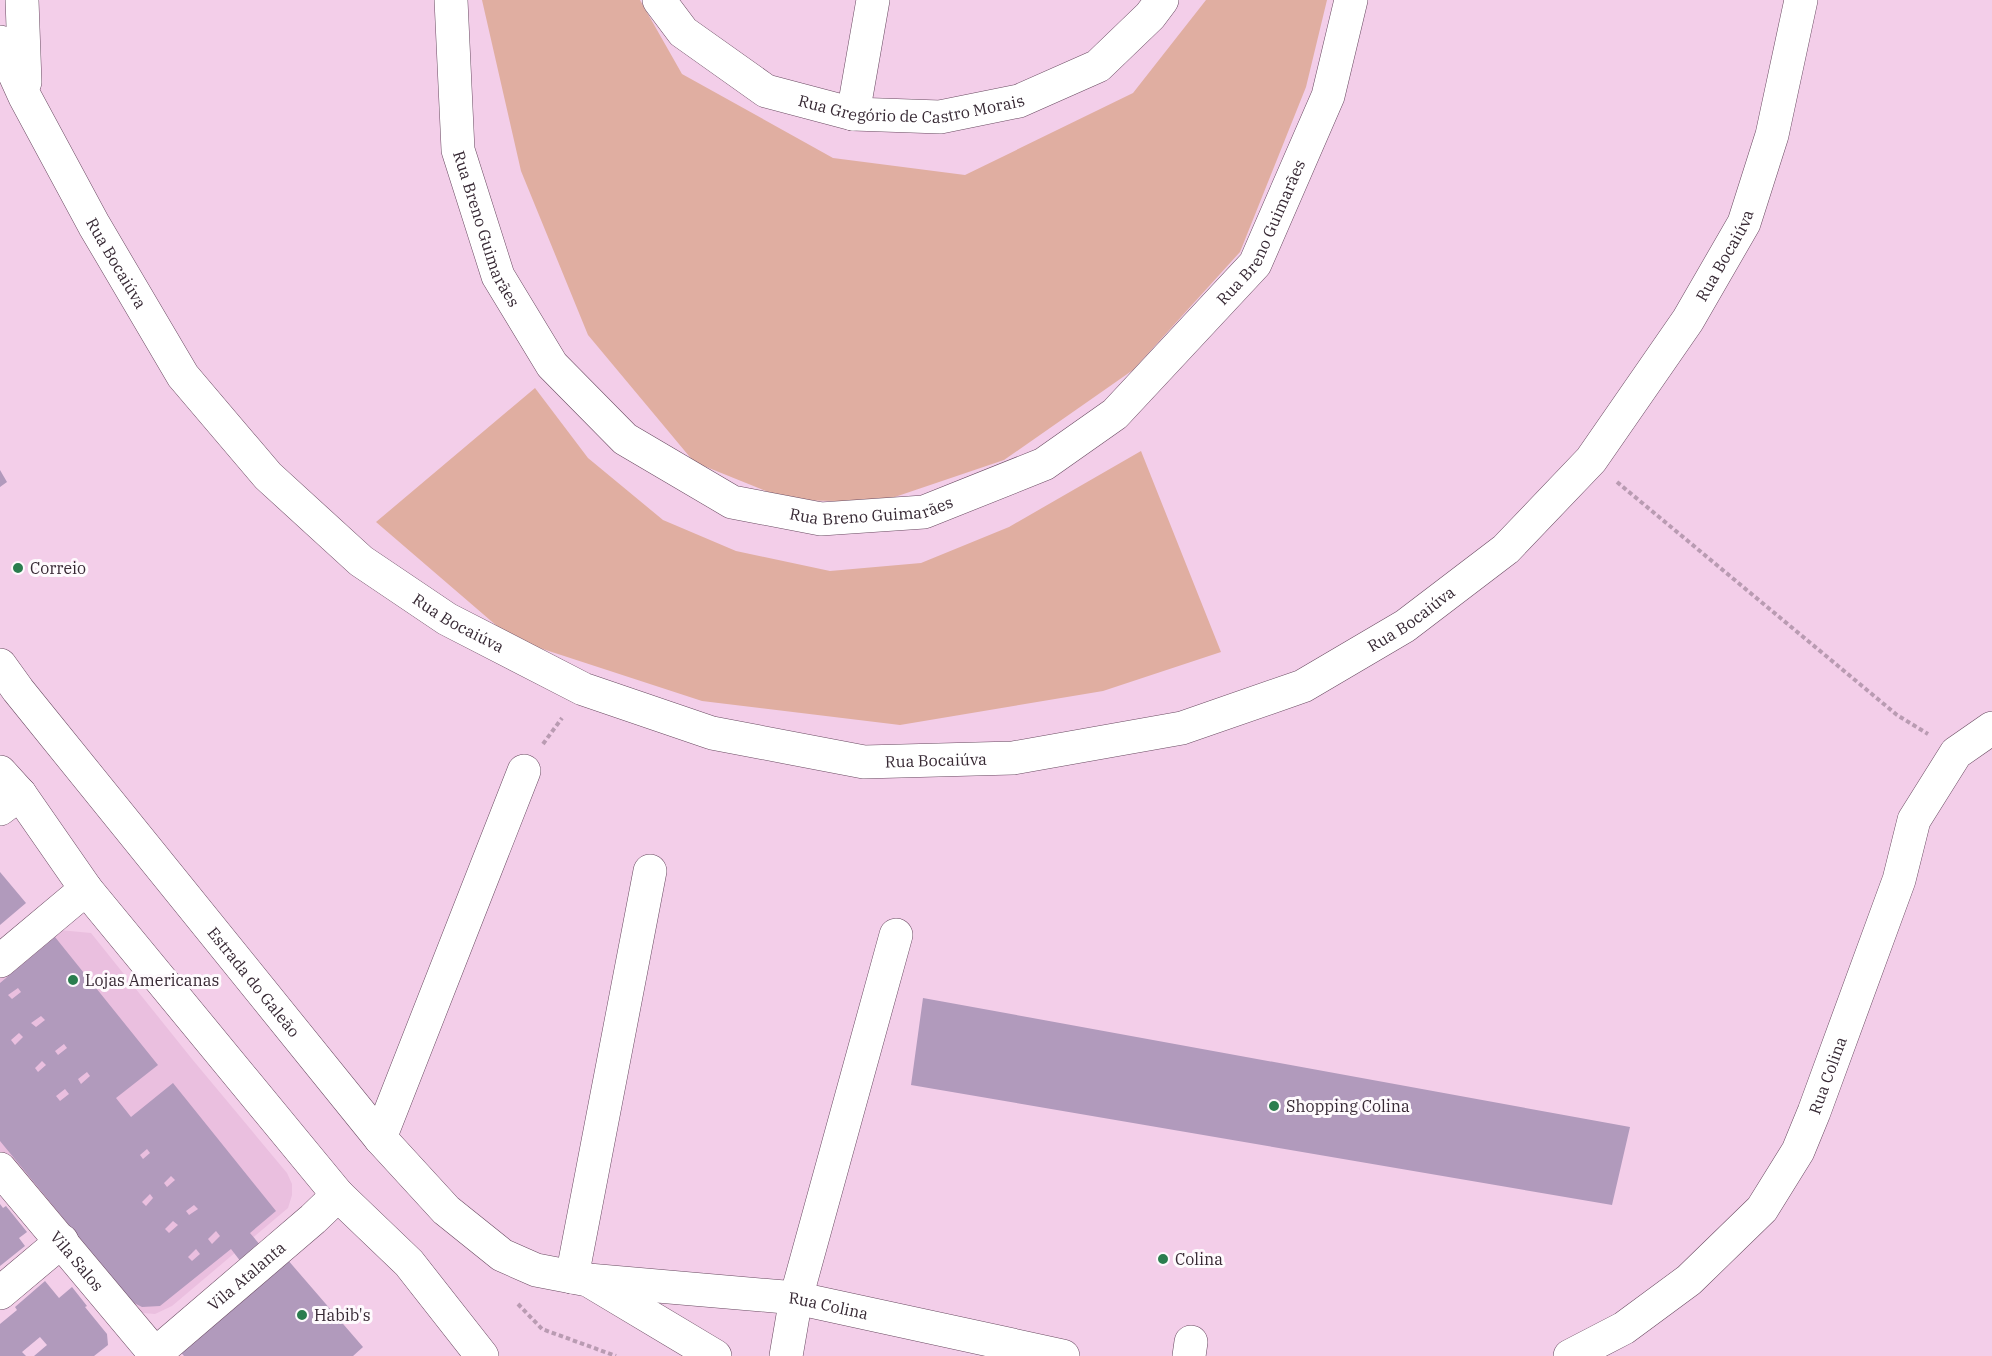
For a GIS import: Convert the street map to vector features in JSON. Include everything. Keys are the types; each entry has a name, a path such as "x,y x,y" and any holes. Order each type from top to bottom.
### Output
{"street":[{"path":"22,0 25,97"},
{"name":"Rua Breno Guimarães","path":"451,0 458,150 498,276 552,365 625,439 732,502 821,519 924,512 1044,464 1115,414 1255,264 1328,96 1351,0"},
{"name":"Rua Gregório de Castro Morais","path":"659,0 683,32 766,91 853,114 940,117 1019,101 1098,66 1150,15 1162,0"},
{"path":"853,114 873,0"},
{"name":"Rua Bocaiúva","path":"0,42 25,97 94,225 183,376 268,476 361,561 447,619 583,689 712,733 864,762 1013,758 1182,728 1303,686 1405,626 1506,549 1591,460 1688,320 1744,223 1772,135 1801,0"},
{"name":"Estrada do Galeão","path":"0,665 380,1138 446,1210 502,1255 536,1270 580,1278"},
{"name":"Rua Colina","path":"1570,1356 1624,1328 1689,1281 1762,1209 1798,1151 1814,1112 1899,880 1914,820 1956,753 1992,728"},
{"path":"380,1138 524,771"},
{"path":"7,792 338,1195 409,1263 482,1356"},
{"path":"650,871 580,1278 715,1356"},
{"path":"0,961 86,889"},
{"path":"786,1356 796,1298 896,935"},
{"name":"Vila Salos","path":"0,1169 62,1240 154,1355"},
{"name":"Vila Atalanta","path":"154,1355 338,1195"},
{"path":"0,1293 62,1240"},
{"name":"Rua Colina","path":"580,1278 796,1298 1063,1356"}],"path":[{"path":"1591,460 1897,715"},
{"path":"524,771 583,689"}],"shaded area":[{"path":"482,0 640,0 682,74 833,158 965,175 1133,93 1206,0 1327,0 1306,87 1240,252 1133,370 1004,460 880,502 788,500 694,462 588,335 521,171"},
{"path":"535,388 588,458 663,520 736,551 830,571 921,563 1009,527 1141,451 1221,652 1103,691 900,725 702,701 512,639 376,522"},
{"path":"49,929 91,933 287,1173 292,1184 292,1195 288,1208 172,1306 155,1314 143,1313 126,1304 0,1153 0,970"}],"building":[{"path":"0,470 7,482 0,487"},
{"path":"0,872 26,903 0,925"},
{"path":"55,937 158,1065 116,1098 131,1117 173,1083 276,1211 250,1233 261,1246 241,1262 231,1249 160,1306 142,1307 132,1302 0,1141 0,983","holes":["18,988 21,992 12,999 8,995","41,1016 45,1020 36,1027 31,1023","19,1033 23,1037 15,1045 11,1040","64,1044 67,1048 58,1055 55,1051","42,1061 46,1065 38,1072 35,1068","87,1072 90,1076 81,1084 78,1079","65,1089 69,1094 60,1101 56,1096","147,1149 150,1153 143,1159 140,1155","171,1176 175,1180 167,1187 164,1183","150,1194 153,1198 146,1206 142,1202","194,1205 198,1209 189,1215 186,1211","173,1221 178,1225 169,1233 165,1229","216,1231 220,1236 212,1244 208,1239","196,1249 200,1254 192,1261 188,1257"]},
{"name":"Shopping Colina","path":"923,998 1630,1127 1612,1205 911,1085"},
{"path":"0,1204 3,1208 6,1206 27,1232 19,1238 25,1246 0,1266"},
{"path":"287,1259 363,1347 353,1356 184,1356 178,1349"},
{"path":"45,1281 59,1298 72,1287 107,1334 108,1345 94,1356 34,1356 47,1345 40,1337 22,1352 26,1356 0,1356 0,1324 17,1310 15,1307"}],"place":[{"name":"Correio","path":"18,568"},
{"name":"Lojas Americanas","path":"73,980"},
{"name":"Shopping Colina","path":"1274,1106"},
{"name":"Colina","path":"1163,1259"},
{"name":"Habib's","path":"302,1315"}]}
